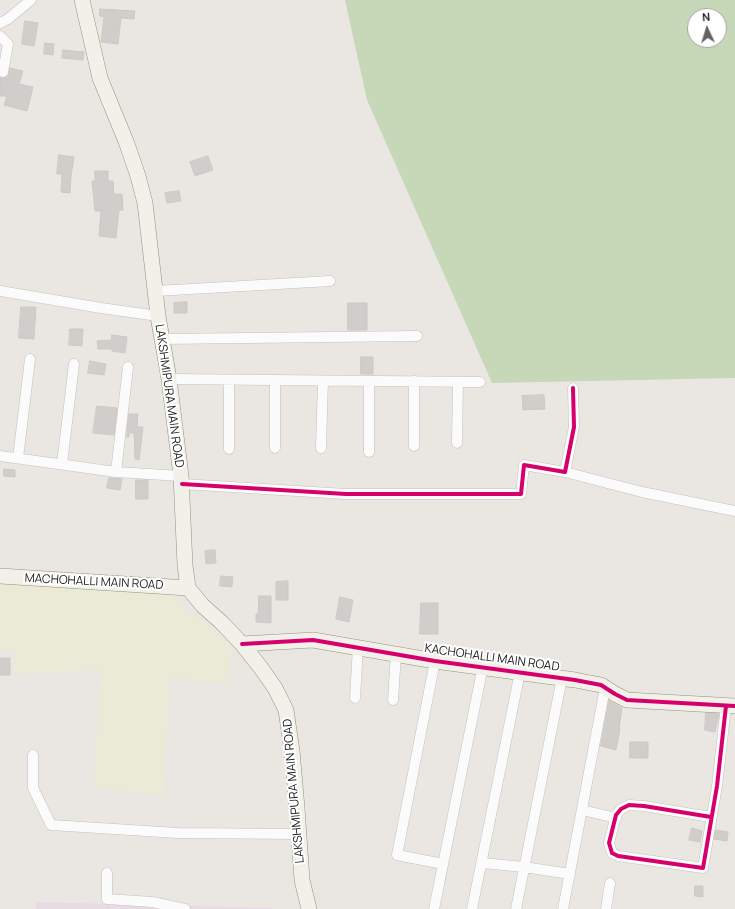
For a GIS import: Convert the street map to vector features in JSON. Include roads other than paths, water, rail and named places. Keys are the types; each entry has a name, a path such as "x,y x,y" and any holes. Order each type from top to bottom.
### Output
{"main road":[{"name":"LAKSHMIPURA MAIN ROAD","path":"82,0 100,78 127,144 145,203 158,316 169,379 181,480 185,565 188,588 203,606 242,644 275,688 286,710 292,751 302,880 308,909"},
{"name":"MACHOHALLI MAIN ROAD","path":"0,576 188,588"},
{"name":"KACHOHALLI MAIN ROAD","path":"242,644 313,640 436,661 483,666 601,685 627,700 731,706"}],"street":[{"path":"0,24 31,0"},
{"path":"0,36 8,44 3,72"},
{"path":"156,290 330,281"},
{"path":"0,291 158,316"},
{"path":"162,339 417,336"},
{"path":"18,458 30,359"},
{"path":"62,464 74,364"},
{"path":"116,472 128,367"},
{"path":"169,379 480,382"},
{"path":"229,380 229,449"},
{"path":"275,380 275,448"},
{"path":"321,448 323,380"},
{"path":"369,381 369,452"},
{"path":"414,381 414,446"},
{"path":"457,443 458,382"},
{"path":"565,472 574,427 573,388"},
{"path":"0,456 181,480 346,494 521,494 524,465 543,467 642,492 735,511"},
{"path":"355,698 358,647"},
{"path":"392,700 396,654"},
{"path":"436,661 397,855 443,864"},
{"path":"434,909 483,666"},
{"path":"472,909 520,672"},
{"path":"516,909 562,678"},
{"path":"563,909 606,688"},
{"path":"711,817 629,805 621,809 616,818 609,843 612,853 618,856 703,868 731,706"},
{"path":"33,755 33,788 51,825 178,833 298,834"},
{"path":"582,810 616,818"},
{"path":"482,863 524,867 570,874"},
{"path":"107,873 106,904 151,905 185,909"},
{"path":"606,909 610,883"}]}
